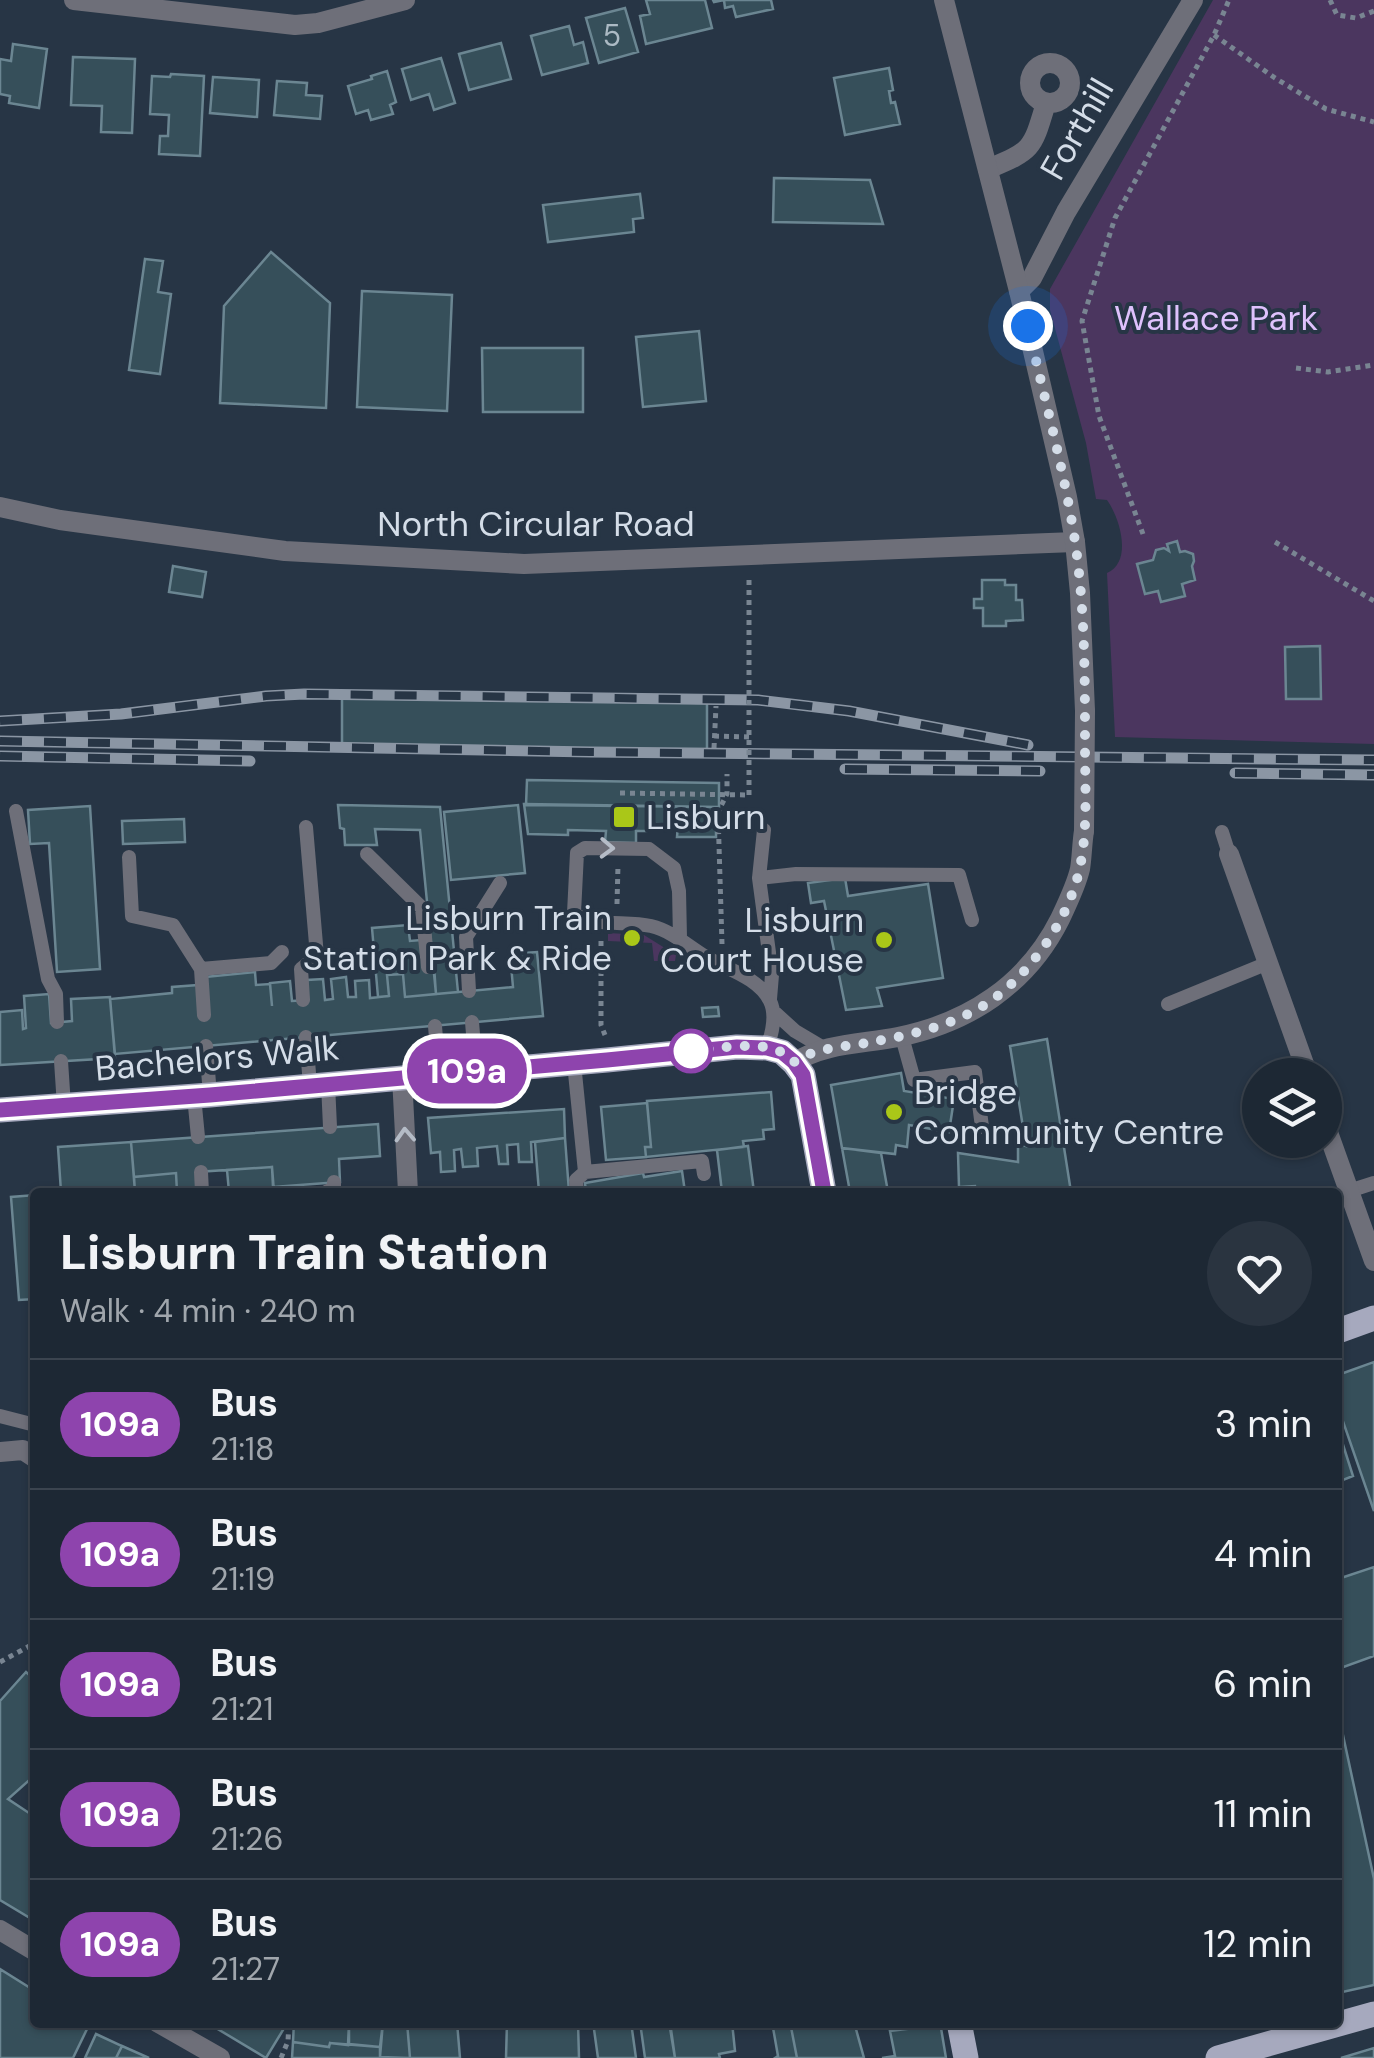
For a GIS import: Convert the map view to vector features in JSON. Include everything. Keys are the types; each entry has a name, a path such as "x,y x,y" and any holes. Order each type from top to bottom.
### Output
{"main road":[{"name":"Bachelors Walk","path":"0,1110 737,1047 767,1048 782,1052 794,1062"},
{"path":"794,1062 803,1075 809,1098 823,1188"},
{"path":"1342,1330 1374,1318"},
{"path":"1342,2026 1374,2014"},
{"path":"961,2028 966,2058"},
{"path":"1218,2058 1270,2052 1336,2028"}],"street":[{"path":"74,0 295,26 405,0"},
{"path":"794,1062 808,1053 902,1036 943,1024 1000,994 1050,938 1080,869 1086,712 1075,542 1045,398 944,0"},
{"name":"Forthill","path":"1019,291 1032,278 1066,212 1192,0"},
{"path":"988,169 1024,154 1034,141 1046,103"},
{"name":"North Circular Road","path":"0,508 285,551 524,564 1075,542"},
{"path":"1229,854 1302,1058"},
{"path":"402,1077 408,1188"},
{"path":"1337,1158 1374,1261"},
{"path":"0,1452 23,1450 30,1455"},
{"path":"0,1930 30,1948"},
{"path":"168,2028 220,2058"}],"lane":[{"path":"16,811 48,980 56,994 57,1022"},
{"path":"303,1000 301,969 318,956 306,826"},
{"path":"764,830 759,878 772,974 772,1030 767,1048"},
{"path":"1222,832 1229,854"},
{"path":"680,938 679,891 674,868 649,849 586,848 577,853 574,912 584,920 656,926 680,938 754,983 795,1031 827,1050"},
{"path":"367,854 422,908 428,967"},
{"path":"129,856 132,916 173,925 200,970 204,1015"},
{"path":"759,878 796,874 959,876 972,920"},
{"path":"469,991 466,937 500,883"},
{"path":"200,970 271,963 282,952"},
{"path":"1168,1004 1268,963"},
{"path":"472,1022 476,1070"},
{"path":"435,1026 440,1074"},
{"path":"902,1036 914,1080 975,1072 982,1126"},
{"path":"306,1038 330,1128"},
{"path":"198,1137 206,1046"},
{"path":"60,1062 64,1106"},
{"path":"574,1063 585,1172"},
{"path":"577,1188 576,1180 585,1172 702,1161 704,1174"},
{"path":"200,1172 202,1188"},
{"path":"1349,1192 1374,1182"},
{"path":"0,1416 30,1424"}],"path":[{"path":"1144,534 1099,416 1082,322 1115,218 1230,0"},
{"path":"1330,0 1338,14 1356,18 1374,11"},
{"path":"1214,35 1326,109 1374,122"},
{"path":"1296,368 1328,372 1374,365"},
{"path":"1275,542 1374,601"},
{"path":"620,793 749,795 749,575"},
{"path":"714,748 716,706"},
{"path":"714,736 749,737"},
{"path":"722,947 718,812 727,794 726,774"},
{"path":"617,922 618,849"},
{"path":"601,947 601,1026 606,1037"},
{"path":"0,1662 30,1647"},
{"path":"281,2058 289,2028"}],"green space":[{"name":"Wallace Park","path":"1213,0 1374,0 1374,744 1115,737 1107,573 1120,559 1122,539 1107,500 1096,499 1086,443 1050,310 1050,289"},
{"path":"608,933 644,935 676,955 675,961 654,961 652,943 608,941"}],"building":[{"path":"646,0 705,0 712,28 646,44 640,16 650,14"},
{"path":"724,0 771,0 773,9 736,17 733,6 725,8"},
{"path":"625,8 638,52 599,63 586,18"},
{"path":"569,26 574,45 583,42 588,63 542,75 531,36"},
{"path":"501,43 511,79 469,90 459,54"},
{"path":"13,44 47,49 39,108 9,103 10,96 0,94 0,59 11,61"},
{"path":"73,57 135,59 132,133 101,132 102,106 71,105"},
{"path":"441,58 455,103 434,110 429,94 411,100 402,69"},
{"path":"889,68 891,103 895,102 900,124 845,135 834,78"},
{"path":"387,71 396,102 390,105 393,114 371,120 368,110 356,114 348,86"},
{"path":"152,76 204,76 200,156 159,154 160,136 168,136 169,115 150,114"},
{"path":"213,77 259,80 257,117 210,113"},
{"path":"277,81 307,83 306,95 322,96 320,119 274,115"},
{"path":"774,178 870,180 883,224 773,222"},
{"path":"640,194 643,218 633,219 634,232 548,242 543,205"},
{"path":"271,252 330,303 326,408 220,403 224,306"},
{"path":"145,259 163,261 158,292 171,294 160,374 129,370"},
{"path":"362,291 452,295 447,411 357,407"},
{"path":"699,331 706,401 643,407 636,337"},
{"path":"482,348 583,348 583,412 483,412"},
{"path":"1177,541 1180,552 1193,554 1195,580 1182,584 1185,596 1161,602 1158,591 1145,594 1137,564 1153,560 1156,550 1169,551 1167,544"},
{"path":"173,566 206,572 202,597 169,592"},
{"path":"982,580 1005,580 1005,585 1016,585 1023,620 1006,621 1006,626 983,626 983,608 974,608 974,599 982,599"},
{"path":"1320,646 1321,699 1286,699 1285,647"},
{"path":"342,698 707,703 707,750 342,745"},
{"path":"527,780 719,783 719,807 526,805"},
{"path":"524,804 719,807 716,837 677,837 678,825 657,824 656,831 636,831 636,843 605,842 606,831 528,834"},
{"path":"338,805 440,807 458,992 436,994 420,830 375,829 377,845 345,845"},
{"path":"518,805 525,873 451,880 444,812"},
{"path":"90,806 100,969 57,972 49,843 30,844 28,810"},
{"path":"184,819 185,842 123,844 122,821"},
{"name":"Lisburn Court House","path":"845,878 848,896 928,884 943,978 877,988 882,1006 846,1010 824,901 811,903 808,883"},
{"path":"408,925 410,941 421,940 434,966 436,994 405,997 403,974 387,975 389,996 378,997 372,928"},
{"path":"537,952 543,1016 115,1054 110,999 172,993 172,987 198,985 205,977 255,972 256,985 270,984 272,1006 270,983 290,981 292,1001 308,1000 307,980 323,979 325,1000 333,999 331,979 346,977 348,997 356,997 355,981 369,980 370,998 389,996 387,975 403,974 405,997 513,987 510,954"},
{"path":"49,994 51,1023 72,1021 71,999 110,997 115,1058 0,1065 0,1012 22,1010 23,1029 26,1028 24,996"},
{"path":"718,1007 719,1016 703,1017 702,1008"},
{"path":"1047,1039 1070,1188 959,1187 958,1153 1018,1162 1018,1144 1026,1146 1010,1046"},
{"name":"Bridge Community Centre","path":"901,1073 904,1091 954,1099 949,1132 909,1125 907,1147 896,1145 895,1154 842,1148 831,1085"},
{"path":"771,1092 774,1129 763,1130 764,1139 743,1141 744,1147 646,1157 645,1147 651,1147 647,1101"},
{"path":"647,1103 651,1147 645,1147 646,1157 606,1160 601,1107"},
{"path":"564,1109 565,1138 531,1142 532,1162 519,1162 518,1144 507,1145 508,1164 499,1164 497,1146 477,1148 478,1166 463,1167 461,1149 454,1150 455,1171 441,1172 440,1152 431,1153 428,1118"},
{"path":"378,1124 380,1156 339,1159 340,1182 273,1187 272,1167 197,1172 199,1188 177,1188 176,1173 134,1177 131,1142"},
{"path":"565,1138 569,1188 539,1188 535,1142"},
{"path":"131,1142 135,1188 61,1188 58,1147"},
{"path":"748,1146 753,1188 722,1188 717,1150"},
{"path":"842,1148 881,1153 887,1188 849,1188"},
{"path":"272,1167 274,1188 229,1188 227,1170"},
{"path":"682,1171 684,1188 586,1188 585,1183 643,1173 644,1177"},
{"path":"176,1173 177,1188 135,1188 134,1177"},
{"path":"30,1195 30,1299 19,1300 11,1197"},
{"path":"1374,1362 1374,1511 1342,1419 1342,1374"},
{"path":"1342,1442 1353,1476 1342,1480"},
{"path":"1374,1567 1374,1656 1342,1668 1342,1578"},
{"path":"26,1672 30,1676 30,1779 8,1799 30,1812 30,1918 0,1900 0,1701"},
{"path":"1342,1731 1374,1879 1374,1985 1342,1992"},
{"path":"0,1969 30,1988 30,2028 88,2028 73,2058 0,2058"},
{"path":"216,2028 283,2028 266,2058"},
{"path":"294,2028 349,2028 348,2045 330,2043 329,2047 293,2042"},
{"path":"349,2028 382,2028 380,2047 349,2044"},
{"path":"382,2028 408,2028 410,2058 380,2057"},
{"path":"408,2028 458,2028 460,2058 410,2058"},
{"path":"507,2028 578,2028 579,2058 506,2058"},
{"path":"594,2028 632,2028 636,2058 598,2058"},
{"path":"641,2028 670,2028 675,2058 645,2058"},
{"path":"671,2028 733,2028 735,2051 719,2054 720,2058 675,2058"},
{"path":"773,2028 791,2028 797,2058 775,2058 778,2056"},
{"path":"791,2028 856,2028 864,2058 797,2058"},
{"path":"941,2028 946,2058 882,2058 895,2056 890,2031"},
{"path":"96,2034 122,2046 116,2058 85,2058"},
{"path":"293,2042 380,2047 380,2057 385,2058 292,2058"},
{"path":"122,2046 149,2058 116,2058"},
{"path":"1374,2048 1374,2058 1341,2058"}],"railway":[{"path":"0,721 121,714 304,694 758,700 849,711 1028,745"},
{"path":"0,741 1374,760"},
{"path":"0,756 250,761"},
{"path":"845,769 1040,771"},
{"path":"1235,773 1374,775"}],"bus line":[{"name":"109a","path":"0,1110 737,1047 767,1048 782,1052 803,1075 823,1188"}],"place":[{"name":"Lisburn","path":"624,817"},
{"name":"Lisburn Train Station Park & Ride","path":"632,938"},
{"name":"Lisburn Court House","path":"884,940"},
{"name":"Bridge Community Centre","path":"894,1112"}],"route":[{"path":"691,1051 767,1048 782,1052 794,1062 808,1053 902,1036 943,1024 1000,994 1027,968 1050,938 1067,904 1080,869 1084,831 1084,647 1075,542 1028,326"}]}
